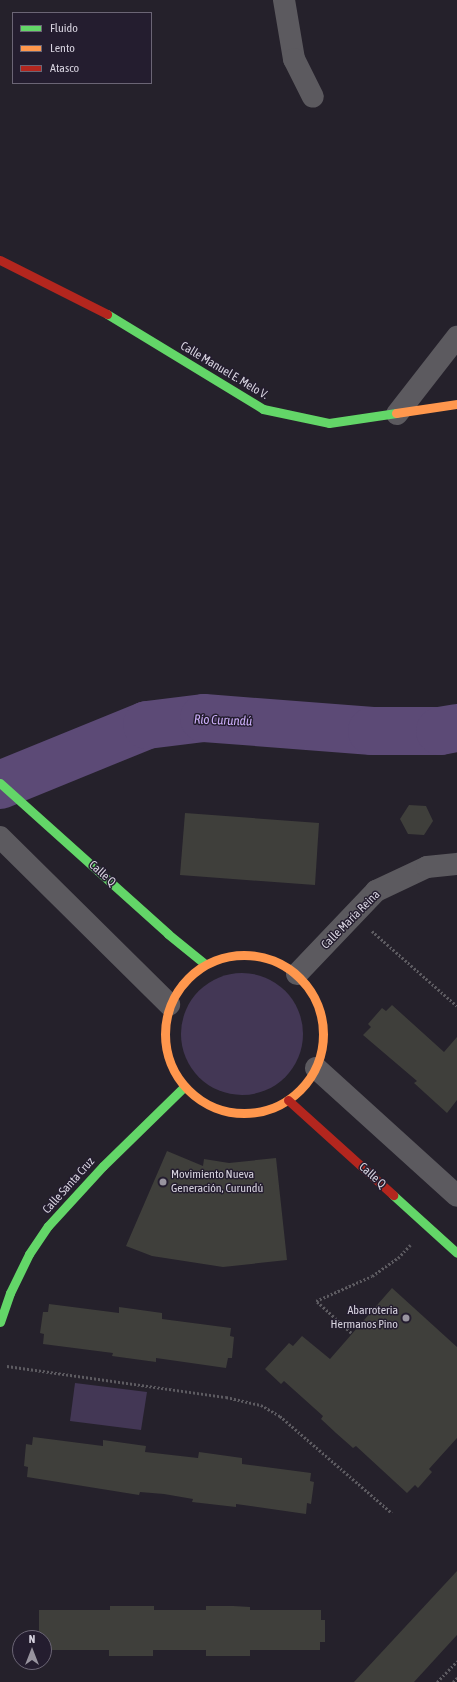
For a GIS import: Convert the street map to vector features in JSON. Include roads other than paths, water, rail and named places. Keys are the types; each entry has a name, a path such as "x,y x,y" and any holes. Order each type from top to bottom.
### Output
{"street":[{"path":"284,0 294,59 312,97"},
{"name":"Calle Manuel E. Melo V.","path":"0,260 95,307 263,409 328,423 457,404"},
{"path":"397,414 457,338"},
{"name":"Calle Q","path":"0,783 168,934 205,964"},
{"path":"0,837 169,1004"},
{"name":"Calle María Reina","path":"297,974 376,892 427,867 457,864"},
{"path":"252,954 276,961 297,974 310,989 319,1008 324,1028 322,1048 316,1068 304,1086 288,1100 267,1110 245,1113 222,1110 201,1101 184,1087 166,1056 165,1021 169,1004 186,979 205,964 228,956 252,954"},
{"path":"316,1068 457,1196"},
{"name":"Calle Santa Cruz","path":"0,1322 10,1293 29,1254 48,1226 103,1166 184,1087"},
{"name":"Calle Q","path":"288,1100 457,1253"}],"waterway":[{"name":"Río Curundú","path":"0,785 147,725 204,718 372,731 440,731 457,728"}],"place":[{"name":"Movimiento Nueva Generación, Curundú","path":"163,1182"},
{"name":"Abarroteria Hermanos Pino","path":"406,1318"}]}
